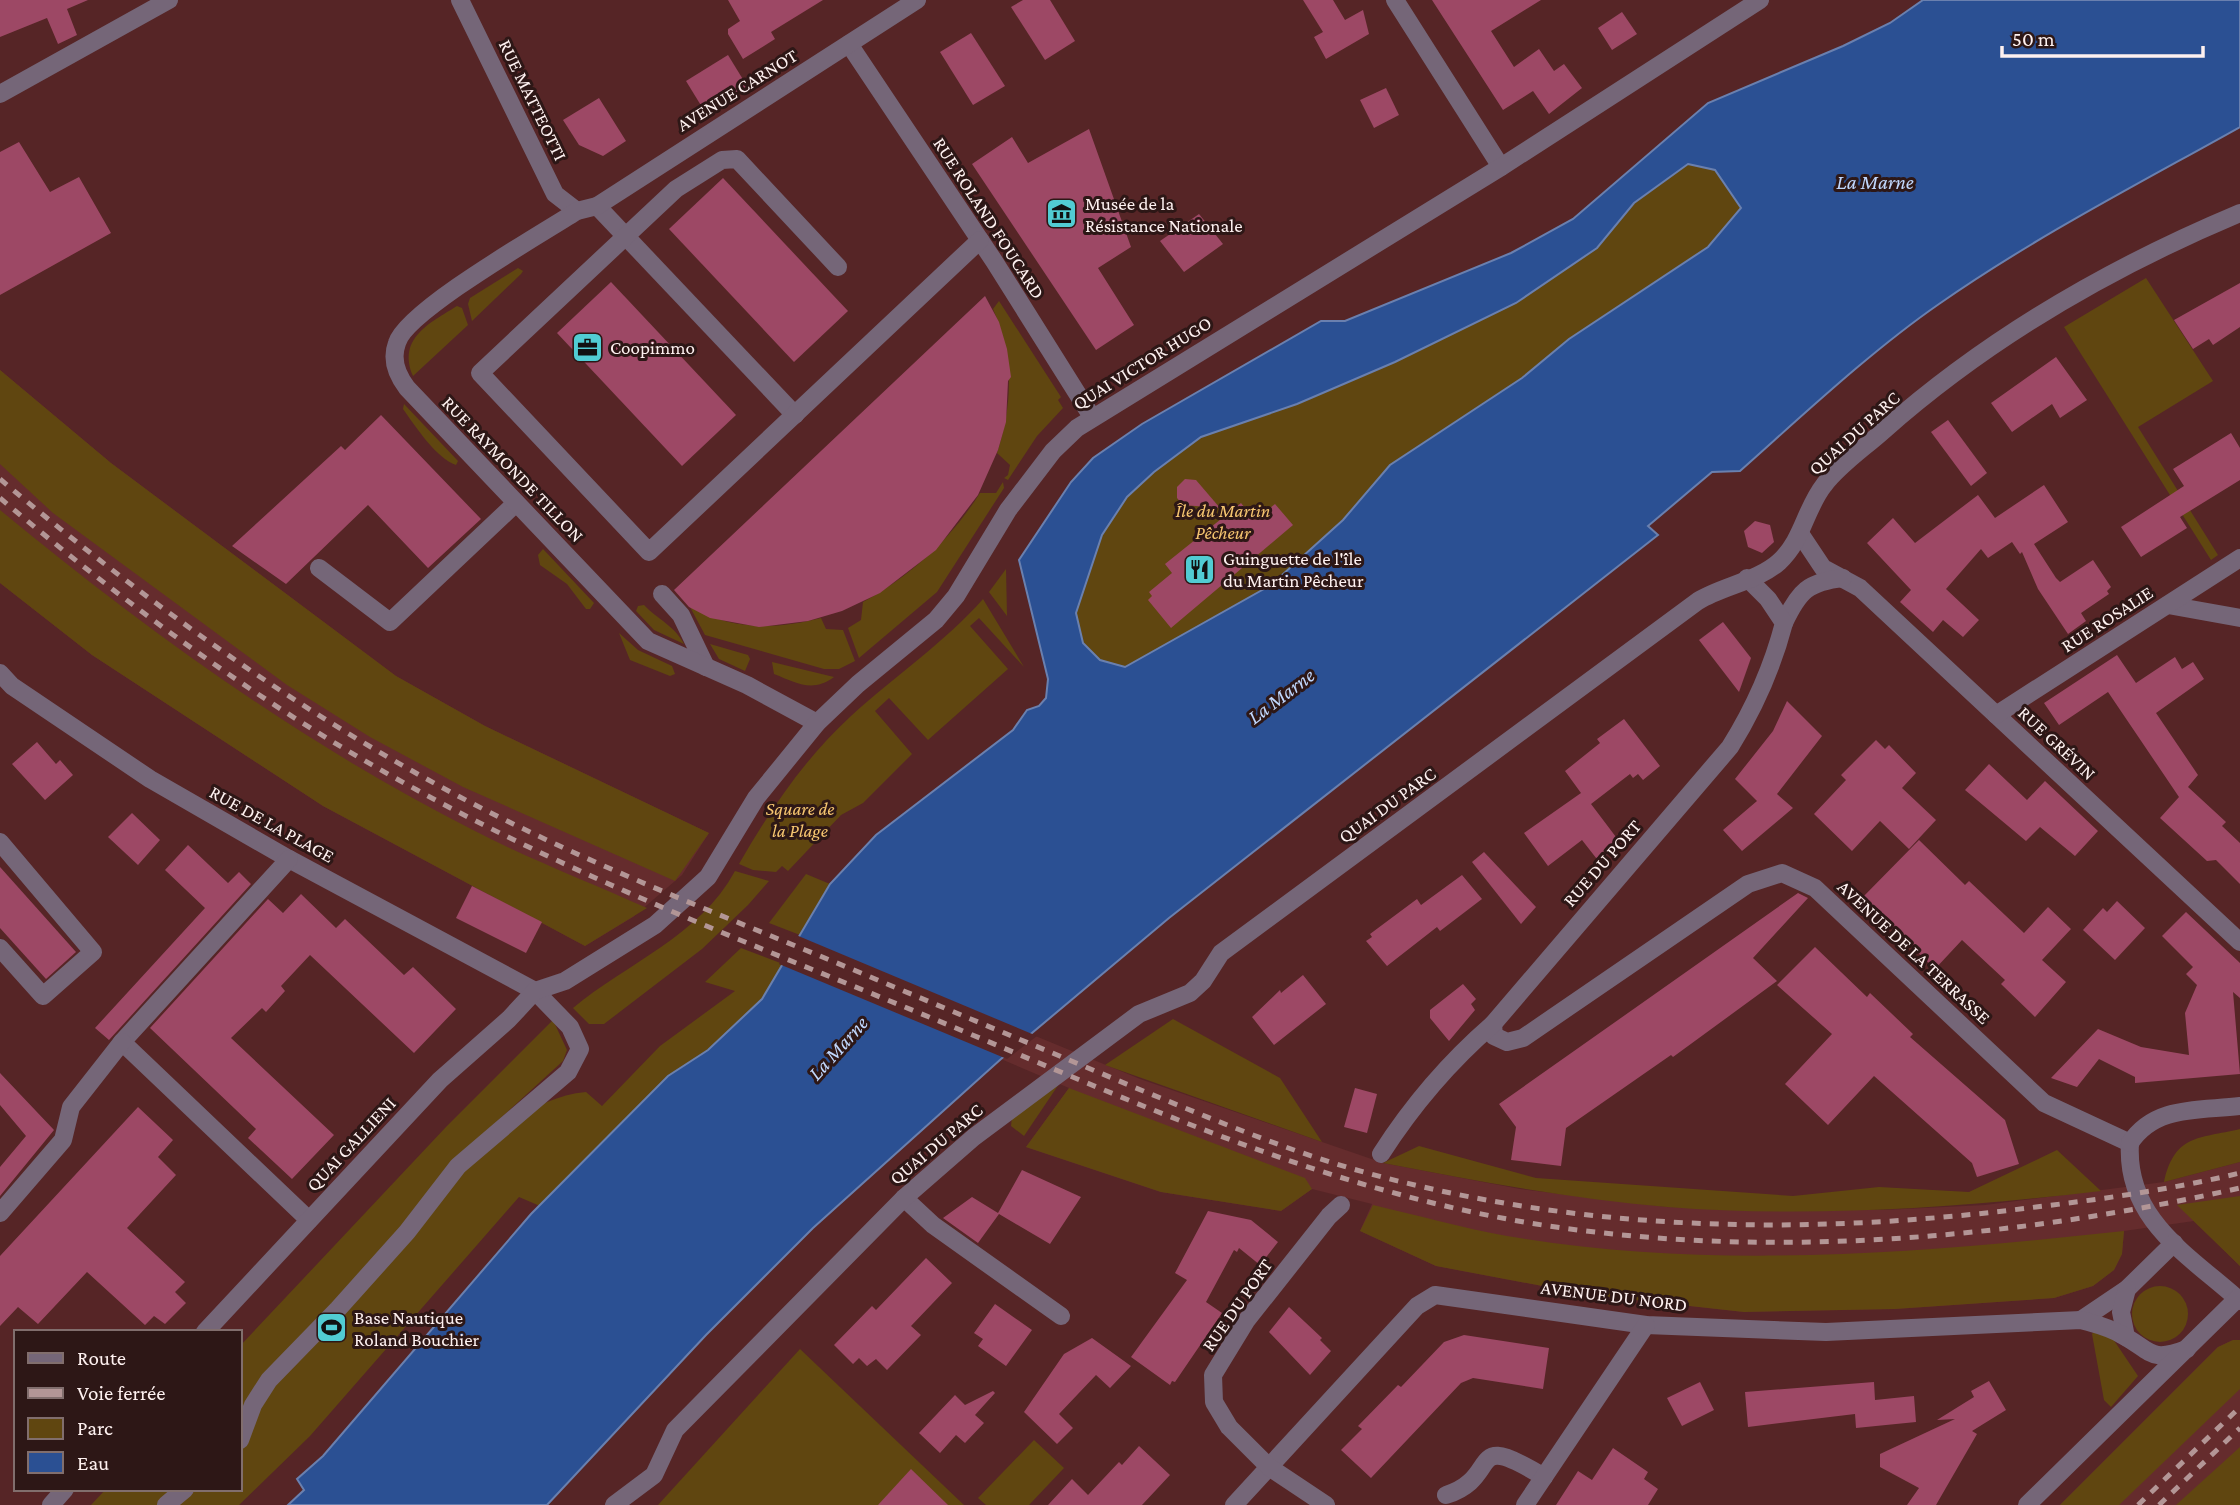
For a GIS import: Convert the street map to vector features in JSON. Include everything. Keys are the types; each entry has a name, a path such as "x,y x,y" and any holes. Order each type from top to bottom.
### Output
{"street":[{"path":"0,94 169,0"},
{"name":"RUE MATTEOTTI","path":"460,0 555,194 577,211"},
{"name":"AVENUE CARNOT","path":"577,211 597,206 917,0"},
{"path":"1395,0 1501,167"},
{"name":"QUAI VICTOR HUGO","path":"536,991 565,981 655,925 708,877 756,798 817,723 858,684 936,620 956,596 1015,500 1053,451 1092,417 1501,167 1760,0"},
{"name":"RUE ROLAND FOUCARD","path":"849,44 980,240 1092,417"},
{"path":"838,267 737,159 722,160 676,188 480,373 649,552 980,240"},
{"path":"597,206 794,415"},
{"name":"RUE RAYMONDE TILLON","path":"577,211 414,318 396,343 395,363 407,388 648,641 817,723"},
{"name":"QUAI DU PARC","path":"614,1505 654,1475 676,1430 904,1198 974,1137 1139,1014 1190,993 1203,981 1221,953 1698,601 1777,563 1801,535 1810,507 1825,483 1886,428 1965,366 2046,310 2165,244 2240,213"},
{"path":"319,568 390,622 516,503"},
{"name":"RUE GRÉVIN","path":"1801,535 1824,568 1860,588 2240,942"},
{"name":"RUE ROSALIE","path":"1996,715 2240,558"},
{"path":"1747,578 1768,599 1784,623"},
{"path":"1784,623 1794,600 1805,589 1824,580 1843,578"},
{"path":"662,594 681,615 706,667"},
{"path":"2168,605 2240,618"},
{"name":"RUE DU PORT","path":"1381,1154 1409,1109 1452,1059 1493,1024 1730,747 1756,706 1774,661 1784,623"},
{"name":"RUE DE LA PLAGE","path":"0,673 12,686 150,779 289,859 536,991 570,1027 580,1049 568,1072 458,1166 398,1241 269,1380 253,1405 242,1435"},
{"path":"0,842 93,952 43,996 0,947"},
{"path":"0,1213 63,1140 71,1107 122,1042 289,859"},
{"name":"AVENUE DE LA TERRASSE","path":"1493,1024 1494,1036 1507,1042 1523,1038 1748,884 1782,873 1815,888 2044,1103 2130,1143"},
{"name":"QUAI GALLIENI","path":"207,1330 440,1080 509,1020 536,991"},
{"path":"122,1042 309,1220"},
{"path":"2027,1505 2239,1300 2160,1231 2134,1187 2128,1165 2130,1143 2140,1128 2152,1119 2168,1114 2240,1106"},
{"path":"904,1198 933,1225 1061,1316"},
{"name":"RUE DU PORT","path":"1326,1505 1269,1467 1228,1427 1214,1402 1213,1375 1246,1321 1329,1216 1341,1205"},
{"path":"2081,1320 2127,1289 2174,1243"},
{"path":"2126,1337 2121,1312 2127,1289"},
{"name":"AVENUE DU NORD","path":"1234,1505 1417,1306 1435,1295 1646,1325 1826,1332 2081,1320"},
{"path":"2081,1320 2126,1337 2150,1354 2171,1355 2187,1349"},
{"path":"1525,1505 1646,1325"},
{"path":"1446,1495 1468,1485 1486,1459 1495,1454 1511,1457 1544,1477"},
{"path":"51,1505 63,1491"},
{"path":"166,1505 184,1491"}],"shaded area":[{"path":"0,370 111,463 396,676 485,726 709,833 682,875 633,917 585,946 323,806 92,655 0,583"},
{"path":"1033,1035 1140,1079 1383,1163 1520,1189 1667,1207 1884,1210 1985,1205 2164,1182 2240,1162 2240,1266 2194,1221 2124,1231 2122,1254 2114,1270 2093,1286 2054,1298 1895,1309 1744,1312 1590,1295 1436,1266 1360,1231 1372,1204 1312,1189 1281,1211 1161,1192 1026,1147 1069,1088 1001,1059"},
{"path":"2233,1340 2240,1340 2240,1505 2060,1505 2218,1347"}],"green space":[{"name":"Île du Martin Pêcheur","path":"1688,164 1715,170 1741,208 1708,247 1569,339 1522,378 1390,465 1343,520 1271,585 1125,667 1100,660 1083,643 1076,613 1102,535 1127,497 1154,472 1201,437 1297,404 1395,362 1516,303 1597,248 1634,203"},
{"path":"518,268 523,271 521,274 472,321 468,304 470,298"},
{"path":"2146,278 2213,381 2138,427 2218,555 2211,560 2064,327"},
{"path":"999,301 1061,397 1058,400 1063,408 1037,436 1008,480 1004,478 1008,475 1010,465 997,453 1006,416 1009,380 1005,344 993,309"},
{"path":"457,306 462,308 468,325 413,376 409,351 413,342 427,326"},
{"path":"0,370 111,463 396,676 485,726 709,833 675,881 463,787 370,737 287,685 53,513 0,464"},
{"path":"404,404 458,461 456,465 441,456 427,441 403,409"},
{"path":"1003,482 1004,488 937,592 859,658 848,628 861,620 863,602 914,568 943,541 980,493 996,493"},
{"path":"0,510 169,642 287,723 348,761 494,841 647,908 585,946 323,806 92,655 0,583"},
{"path":"543,549 594,603 590,609 586,609 567,584 540,565 538,555"},
{"path":"1006,569 1007,616 989,592"},
{"name":"Square de la Plage","path":"983,599 1024,667 979,618 970,626 1008,669 928,740 889,698 875,711 912,754 863,803 841,815 788,871 782,866 776,872 753,870 739,864 776,805 818,749 851,716 936,645"},
{"path":"644,605 676,632 684,644 654,630 636,611 638,606"},
{"path":"690,607 722,620 754,626 787,625 821,618 826,629 843,630 855,661 839,669 824,669 705,635"},
{"path":"619,633 638,650 672,666 675,674 670,676 630,660"},
{"path":"710,644 748,655 750,659 745,671 719,659"},
{"path":"772,662 834,677 819,685 804,685 774,674"},
{"path":"735,871 769,881 702,949 604,1024 589,1024 573,1008 683,931 703,914"},
{"path":"806,874 830,884 800,935 769,923"},
{"name":"Base Nautique Roland Bouchier","path":"741,948 783,964 762,999 708,1050 668,1076 540,1206 519,1197 310,1436 239,1505 91,1505 104,1491 242,1491 242,1344 446,1127 553,1020 567,1050 563,1061 469,1147 540,1105 570,1094 586,1092 602,1106 660,1046 735,991 705,982"},
{"path":"1173,1019 1280,1078 1322,1142 1105,1065"},
{"path":"1059,1084 1024,1136 1011,1126 1012,1117"},
{"path":"1069,1088 1305,1178 1312,1189 1281,1211 1161,1192 1026,1147"},
{"path":"2240,1129 2240,1162 2164,1182 2175,1155 2190,1141"},
{"path":"1419,1146 1536,1178 1793,1196 1879,1187 1969,1192 2057,1150 2101,1191 1884,1210 1776,1212 1667,1207 1489,1183 1383,1163"},
{"path":"2240,1196 2240,1266 2177,1205"},
{"path":"1373,1205 1507,1236 1584,1247 1738,1256 1815,1255 1970,1246 2124,1231 2122,1254 2114,1270 2093,1286 2054,1298 1895,1309 1744,1312 1590,1295 1436,1266 1360,1231"},
{"path":"2160,1286 2171,1288 2180,1294 2186,1303 2186,1325 2180,1334 2171,1340 2160,1342 2149,1340 2140,1334 2134,1325 2132,1314 2134,1303 2140,1294 2149,1288"},
{"path":"2095,1330 2113,1339 2138,1376 2111,1407 2104,1400 2092,1334"},
{"path":"2233,1340 2240,1340 2240,1389 2119,1505 2060,1505 2218,1347"},
{"path":"800,1349 964,1505 658,1505"},
{"path":"1034,1440 1064,1468 1029,1505 986,1505 978,1498"},
{"path":"2240,1447 2240,1505 2176,1505"}],"water":[{"name":"La Marne","path":"1923,0 2240,0 2240,127 2087,212 1975,279 1888,342 1740,471 1712,472 1648,526 1658,535 1169,918 1001,1059 813,1228 706,1335 547,1505 288,1505 304,1490 297,1479 323,1456 531,1214 668,1076 708,1050 762,999 830,884 876,835 1013,730 1027,710 1039,706 1046,698 1048,679 1019,560 1071,482 1093,458 1142,424 1321,321 1345,321 1511,253 1573,219 1708,103 1843,46 1890,23","holes":["1688,164 1715,170 1741,208 1708,247 1569,339 1522,378 1390,465 1343,520 1271,585 1125,667 1100,660 1083,643 1076,613 1102,535 1127,497 1154,472 1201,437 1297,404 1395,362 1516,303 1597,248 1634,203"]}],"pier":[{"path":"796,935 1037,1036 1007,1059 779,964"}],"building":[{"path":"0,0 88,0 67,9 77,35 58,44 47,18 0,37"},
{"path":"728,0 823,0 771,32 775,39 743,59 728,34 728,29 740,21"},
{"path":"1023,0 1050,0 1075,41 1045,60 1011,7"},
{"path":"1303,0 1333,0 1345,20 1363,10 1369,34 1326,59 1314,37 1323,32"},
{"path":"1432,0 1541,0 1491,31 1514,67 1539,49 1554,71 1564,64 1582,88 1549,114 1533,91 1503,110"},
{"path":"1622,12 1637,34 1612,50 1598,28"},
{"path":"971,33 1005,86 973,105 940,52"},
{"path":"728,55 747,86 705,112 686,81"},
{"path":"1386,88 1399,115 1374,128 1360,100"},
{"path":"599,98 626,141 603,156 579,145 563,120"},
{"name":"Musée de la Résistance Nationale","path":"1089,129 1131,247 1098,268 1134,325 1096,350 972,164 1012,137 1028,163"},
{"path":"19,142 50,192 79,177 111,233 0,295 0,152"},
{"path":"723,178 848,311 794,362 669,229"},
{"path":"1199,214 1223,244 1184,272 1160,241"},
{"path":"611,282 736,415 682,466 557,333"},
{"path":"2240,283 2240,327 2213,345 2209,339 2193,349 2174,320"},
{"path":"985,296 999,322 1007,349 1011,377 1008,381 1006,422 998,450 978,495 936,550 880,593 842,611 808,621 759,627 710,618 689,607 674,590"},
{"path":"2056,357 2087,400 2060,418 2052,404 2012,432 1991,403"},
{"path":"381,415 481,519 428,568 368,505 286,584 232,546 341,446 345,450"},
{"path":"1948,420 1987,473 1971,486 1931,432"},
{"path":"2231,433 2240,448 2240,480 2180,517 2187,528 2141,557 2121,527 2184,486 2173,469"},
{"path":"1185,479 1196,480 1220,508 1183,505 1177,498 1177,487"},
{"path":"2044,485 2068,522 2034,544 2056,578 2060,582 2093,560 2111,587 2107,591 2109,594 2081,613 2086,621 2068,634 2038,589 2022,552 2020,554 2012,542 1988,558 1981,549 1946,589 1979,620 1963,637 1943,620 1933,632 1900,602 1911,590 1867,543 1893,518 1915,543 1978,495 1995,518"},
{"path":"1241,503 1255,520 1275,504 1293,525 1171,628 1148,600 1152,596 1149,592 1172,573 1165,564"},
{"path":"1755,521 1770,525 1774,542 1762,553 1748,547 1744,531"},
{"path":"1723,622 1751,658 1739,692 1699,640"},
{"path":"2117,655 2136,683 2175,657 2182,669 2193,662 2204,679 2156,713 2198,775 2188,787 2226,822 2222,826 2240,843 2240,884 2216,860 2207,861 2160,818 2179,797 2108,692 2059,725 2044,703"},
{"path":"1787,701 1822,736 1777,794 1793,808 1742,851 1723,830 1757,801 1735,779 1773,731"},
{"path":"1624,719 1660,766 1643,780 1638,774 1633,778 1630,774 1591,804 1619,841 1600,863 1582,840 1548,866 1524,833 1581,793 1565,771 1600,743 1597,739"},
{"path":"1876,740 1885,749 1889,745 1916,773 1902,788 1936,820 1909,849 1880,821 1852,851 1814,814 1846,780 1841,775"},
{"path":"37,742 56,764 60,760 73,775 45,800 12,764"},
{"path":"1989,764 2027,800 2045,781 2098,831 2075,856 2040,827 2026,841 1965,790"},
{"path":"132,813 160,840 138,865 108,837"},
{"path":"1919,840 1965,885 1969,881 2024,933 2048,907 2071,929 2042,960 2066,982 2035,1017 2001,984 2005,980 1962,940 1935,969 1861,899"},
{"path":"188,845 228,883 239,872 251,884 109,1040 95,1028 205,908 165,870"},
{"path":"1484,852 1536,907 1521,924 1472,862"},
{"path":"0,867 76,952 46,979 0,928"},
{"path":"1462,875 1482,899 1440,931 1437,927 1387,966 1366,941 1372,937 1370,934 1417,899 1421,905"},
{"path":"472,886 542,922 526,953 456,918"},
{"path":"1798,893 1808,898 1753,958 1777,981 1673,1057 1671,1055 1566,1128 1561,1166 1511,1160 1516,1127 1499,1104"},
{"path":"301,894 336,928 345,919 404,975 413,967 456,1009 414,1053 310,955 281,986 285,991 266,1012 262,1008 231,1038 334,1135 292,1179 248,1138 256,1129 150,1028 268,899 283,913"},
{"path":"2117,901 2145,928 2115,960 2083,930 2103,908 2107,912"},
{"path":"2186,912 2240,963 2240,998 2233,992 2240,1074 2135,1083 2135,1077 2099,1059 2077,1087 2051,1078 2098,1029 2141,1047 2189,1055 2185,1013 2197,985 2186,974 2193,967 2162,936"},
{"path":"1815,947 1867,997 1870,993 1913,1034 1910,1037 2005,1120 2019,1164 1977,1177 1972,1163 1874,1076 1828,1125 1785,1084 1832,1034 1777,985"},
{"path":"1303,975 1326,1004 1274,1045 1252,1017 1280,990 1281,993"},
{"path":"1463,984 1476,999 1471,1004 1475,1010 1449,1041 1430,1018 1430,1010"},
{"path":"0,1073 54,1130 0,1196 0,1167 26,1136 0,1105"},
{"path":"1355,1088 1377,1094 1367,1133 1344,1127"},
{"path":"138,1107 173,1140 158,1157 176,1175 127,1228 185,1282 175,1292 186,1303 165,1324 154,1316 145,1325 87,1272 38,1324 18,1307 0,1326 0,1256"},
{"path":"1022,1170 1081,1197 1050,1244 999,1214 978,1243 943,1218 972,1197 998,1213"},
{"path":"1208,1211 1251,1220 1278,1242 1260,1265 1239,1248 1237,1252 1234,1250 1206,1302 1222,1313 1175,1382 1172,1381 1170,1385 1131,1357 1187,1280 1175,1273"},
{"path":"926,1258 952,1283 911,1326 921,1335 887,1370 876,1359 867,1366 859,1358 853,1364 834,1345 872,1306 876,1310"},
{"path":"995,1304 1032,1330 1006,1366 978,1346 983,1339 974,1333"},
{"path":"1289,1307 1322,1338 1320,1340 1331,1351 1310,1375 1269,1332"},
{"path":"1464,1335 1549,1348 1543,1389 1473,1378 1461,1383 1371,1478 1341,1450 1362,1429 1358,1426 1398,1385 1401,1387 1444,1342"},
{"path":"1092,1338 1131,1366 1110,1388 1096,1375 1059,1414 1073,1428 1057,1444 1024,1412 1064,1354"},
{"path":"1989,1381 2006,1410 1972,1431 1977,1434 1936,1505 1907,1505 1919,1488 1880,1467 1880,1454 1955,1419 1937,1420 1974,1397 1971,1391"},
{"path":"1700,1382 1714,1410 1682,1426 1667,1398"},
{"path":"1874,1382 1875,1400 1914,1396 1916,1422 1856,1428 1855,1414 1748,1427 1745,1392"},
{"path":"993,1391 995,1393 975,1415 984,1423 965,1443 956,1435 940,1453 919,1433 955,1395 965,1405"},
{"path":"1139,1446 1170,1475 1142,1505 1048,1505 1072,1479 1088,1495 1119,1462 1122,1465"},
{"path":"1613,1448 1648,1472 1644,1479 1658,1489 1648,1505 1556,1505 1578,1471 1592,1480"},
{"path":"911,1469 948,1505 878,1505"}],"railway":[{"path":"0,479 109,567 221,650 338,727 460,797 659,890 1190,1110 1340,1165 1453,1194 1536,1208 1702,1224 1785,1225 1952,1216 2036,1207 2138,1193 2240,1173"},
{"path":"0,498 142,612 242,683 345,749 465,816 605,882 748,943 1183,1122 1332,1175 1407,1197 1484,1215 1563,1228 1732,1242 1903,1238 1988,1230 2073,1219 2240,1188"},
{"path":"2138,1505 2240,1407"},
{"path":"2159,1505 2240,1428"}],"place":[{"name":"Musée de la Résistance Nationale","path":"1062,214"},
{"name":"Coopimmo","path":"587,347"},
{"name":"Guinguette de l'île du Martin Pêcheur","path":"1200,569"},
{"name":"Base Nautique Roland Bouchier","path":"331,1328"}]}
